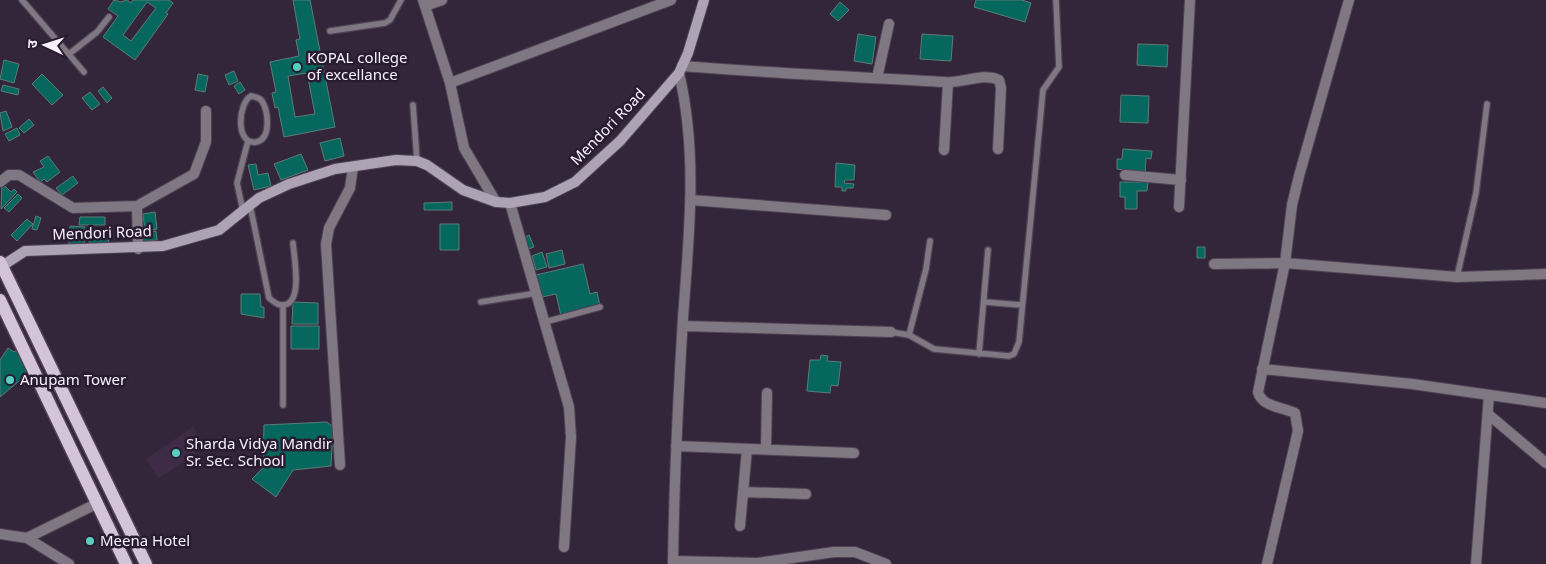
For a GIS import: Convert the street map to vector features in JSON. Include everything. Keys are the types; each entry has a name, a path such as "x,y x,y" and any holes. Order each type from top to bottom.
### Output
{"main road":[{"name":"Mendori Road","path":"1,264 25,251 138,249 163,246 219,230 259,198 289,184 323,172 396,160 417,161 438,171 463,190 496,202 545,197 576,182 620,140 681,69 704,0"},
{"path":"1,264 86,436 146,564"},
{"path":"0,300 126,564"},
{"path":"69,446 86,436"},
{"path":"86,482 104,474"}],"street":[{"path":"442,0 424,3 450,83 464,148 496,202"},
{"path":"450,83 671,0"},
{"path":"1180,207 1190,0"},
{"path":"1267,564 1298,431 1298,421 1295,413 1266,403 1260,398 1258,392 1285,263 1292,205 1349,0"},
{"path":"877,78 890,24"},
{"path":"886,564 855,552 834,552 758,563 674,563 676,446 691,200 689,128 681,69 948,83 992,76 999,80 998,149"},
{"path":"944,150 948,83"},
{"path":"0,182 9,175 19,175 73,208 137,206 194,174 206,142 206,111"},
{"path":"340,465 326,244 329,228 350,188 353,167"},
{"path":"1125,176 1181,180"},
{"path":"691,200 886,215"},
{"path":"510,202 571,420 564,547"},
{"path":"137,206 138,249"},
{"path":"1214,264 1285,263 1456,278 1546,274"},
{"path":"683,326 891,332"},
{"path":"1262,369 1546,403"},
{"path":"766,450 767,393"},
{"path":"1476,564 1489,395"},
{"path":"1488,414 1546,463"},
{"path":"676,446 854,453"},
{"path":"740,526 747,449"},
{"path":"743,492 806,494"},
{"path":"27,538 96,504"},
{"path":"0,534 27,538 69,564"}],"lane":[{"path":"22,0 84,72"},
{"path":"330,31 386,23 390,20 402,0"},
{"path":"891,332 909,335 934,348 979,354 1009,356 1014,354 1018,348 1042,90 1059,67 1056,0"},
{"path":"69,54 97,32 109,17"},
{"path":"251,96 258,97 264,109 266,134 258,142 248,141 244,138 241,129 243,104 251,96"},
{"path":"1456,278 1476,193 1487,104"},
{"path":"413,105 417,161"},
{"path":"248,141 237,183 247,208 270,298 275,304 283,305 290,303 296,295 293,243"},
{"path":"909,335 926,269 930,241"},
{"path":"979,354 988,250"},
{"path":"481,302 536,293"},
{"path":"985,302 1022,305"},
{"path":"283,305 283,405"},
{"path":"545,322 600,307"}],"shaded area":[{"name":"Sharda Vidya Mandir Sr. Sec. School","path":"193,427 206,446 159,478 146,459"}],"building":[{"path":"114,0 121,2 127,0 131,3 133,0 169,0 173,3 166,13 168,14 135,60 103,37 118,16 108,9","holes":["147,2 156,8 131,41 123,35"]},
{"name":"KOPAL college of excellance","path":"293,0 310,0 335,127 284,137 278,107 275,108 272,93 276,92 270,62 299,56 296,40 300,39","holes":["307,73 315,114 295,117 288,76"]},
{"path":"976,0 1022,0 1031,3 1025,22 974,7"},
{"path":"840,2 849,10 838,21 830,14"},
{"path":"858,34 876,37 872,64 854,61"},
{"path":"922,34 953,36 951,61 920,59"},
{"path":"1138,44 1168,45 1167,67 1137,65"},
{"path":"4,60 19,64 14,83 0,79"},
{"path":"234,71 238,81 229,85 225,75"},
{"path":"42,74 63,95 52,105 32,84"},
{"path":"198,74 208,76 205,92 195,90"},
{"path":"240,82 245,90 239,94 234,86"},
{"path":"3,85 19,89 18,95 1,91"},
{"path":"103,87 112,98 107,103 98,91"},
{"path":"90,92 100,104 92,110 82,98"},
{"path":"1121,95 1149,96 1148,123 1120,122"},
{"path":"6,111 12,127 3,131 0,113"},
{"path":"29,119 34,125 24,133 19,128"},
{"path":"17,128 20,135 9,141 5,134"},
{"path":"340,138 344,156 325,161 320,143"},
{"path":"1123,149 1152,151 1151,159 1146,158 1145,173 1117,169 1117,159 1122,159"},
{"path":"301,154 308,170 281,180 274,164"},
{"path":"48,156 60,172 47,182 44,179 40,182 33,172 44,167 40,161"},
{"path":"836,163 855,165 854,180 845,180 844,183 854,184 853,188 846,188 846,191 842,191 842,187 835,187"},
{"path":"256,164 258,175 268,173 271,186 254,190 248,165"},
{"path":"73,176 78,183 62,195 56,188"},
{"path":"1120,182 1148,182 1147,191 1137,191 1137,209 1125,209 1125,197 1120,197"},
{"path":"2,183 11,192 14,189 17,192 1,209"},
{"path":"18,194 22,198 9,212 4,208"},
{"path":"452,202 452,210 424,210 424,203"},
{"path":"155,212 157,229 145,231 143,214"},
{"path":"36,216 41,218 37,230 32,229"},
{"path":"80,217 105,217 105,225 79,225"},
{"path":"27,219 33,224 17,241 11,235"},
{"path":"440,224 459,224 459,250 440,250"},
{"path":"70,226 85,227 84,245 69,244"},
{"path":"90,229 110,230 108,247 89,245"},
{"path":"156,231 157,240 142,242 141,233"},
{"path":"529,235 534,247 528,249 523,238"},
{"path":"1197,247 1205,247 1205,258 1197,258"},
{"path":"562,250 565,264 549,268 546,254"},
{"path":"542,252 547,267 536,270 532,256"},
{"path":"583,264 590,294 597,292 600,306 561,316 556,294 542,297 536,275"},
{"path":"241,294 260,294 261,307 264,307 264,318 241,314"},
{"path":"293,302 318,303 318,324 292,324"},
{"path":"291,326 319,326 319,349 291,349"},
{"name":"Anupam Tower","path":"8,348 14,352 19,348 31,371 0,397 0,360"},
{"path":"821,355 828,356 827,361 841,362 838,386 831,385 830,393 807,391 810,360 820,360"},
{"path":"327,422 333,427 331,466 293,470 276,497 252,479 263,468 264,425"}],"place":[{"name":"KOPAL college of excellance","path":"297,67"},
{"name":"Anupam Tower","path":"10,380"},
{"name":"Sharda Vidya Mandir Sr. Sec. School","path":"176,453"},
{"name":"Meena Hotel","path":"90,541"}]}
